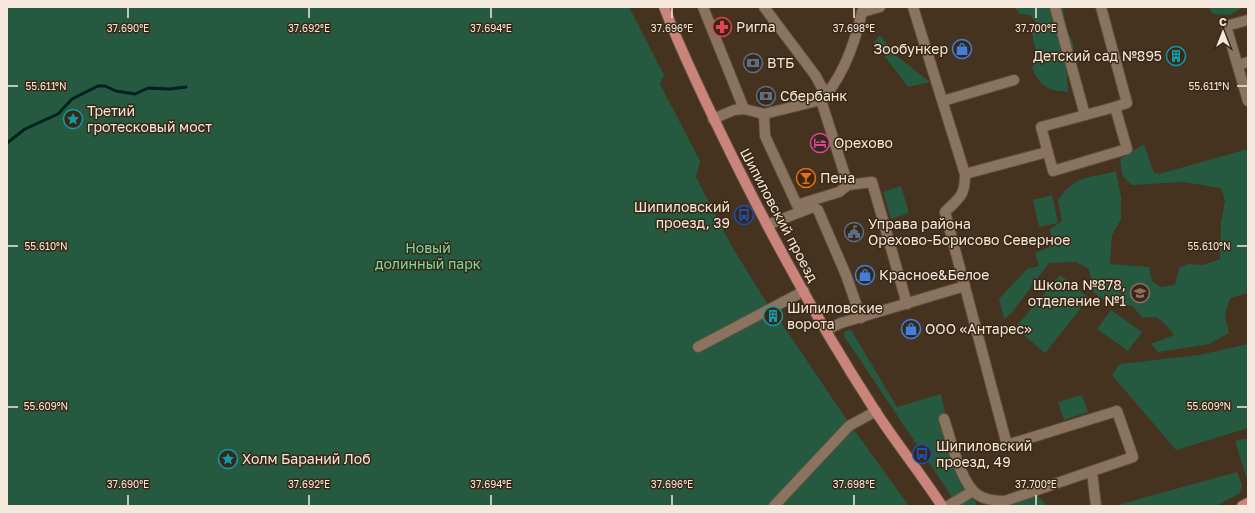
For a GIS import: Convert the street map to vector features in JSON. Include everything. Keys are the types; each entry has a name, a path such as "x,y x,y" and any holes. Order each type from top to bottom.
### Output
{"main road":[{"name":"Шипиловский проезд","path":"664,7 686,62 767,225 826,330 876,411 942,506"},
{"path":"1242,506 1248,503"}],"lane":[{"path":"703,7 744,109"},
{"path":"764,7 815,75 848,185"},
{"path":"713,119 734,110 744,109 764,114 823,98 847,59 863,10 880,7"},
{"path":"912,7 965,174 965,189 960,197 945,212 1007,444 1117,411 1133,457 1005,501 993,500 978,496 965,480 944,419"},
{"path":"1055,7 1086,115"},
{"path":"1100,7 1127,103 1041,127 1053,171 1128,149 1115,107"},
{"path":"1248,20 1226,26 1243,63 1248,101"},
{"path":"943,101 1014,80"},
{"path":"764,114 765,136 797,205 839,192 848,185 872,182 907,304"},
{"path":"965,174 1047,152"},
{"path":"767,225 813,207 818,210 846,276 860,318"},
{"path":"826,330 841,323 965,286"},
{"path":"698,347 804,291"},
{"path":"774,506 850,426 876,411"},
{"path":"1092,472 1096,506"},
{"path":"948,506 974,491"}],"green space":[{"name":"Новый долинный парк","path":"7,7 629,7 664,75 660,84 700,161 696,177 731,245 768,305 849,423 909,506 7,506"},
{"path":"1014,7 1063,7 1066,29 1073,42 1074,57 1067,77 1068,92 1050,89 1039,80 1032,68 1037,56 1032,34 1038,24 1030,15 1020,14"},
{"path":"1208,7 1243,7 1230,15 1213,14"},
{"path":"880,35 898,57 930,82 908,87 874,42"},
{"path":"1144,144 1154,173 1159,174 1248,149 1248,293 1230,298 1225,315 1229,333 1209,344 1158,352 1151,344 1174,335 1165,324 1156,317 1142,318 1133,306 1110,304 1094,293 1089,269 1076,262 1049,263 1011,314 1004,319 999,299 1027,269 1039,266 1035,253 1049,247 1051,236 1050,229 1062,221 1058,200 1071,186 1084,179 1116,171 1121,197 1121,219 1112,235 1110,264 1149,267 1152,281 1161,287 1175,285 1179,268 1188,264 1204,265 1220,259 1221,223 1225,201 1221,188 1184,182 1132,185 1122,175 1120,159"},
{"path":"901,186 909,213 891,219 883,192"},
{"path":"1052,195 1058,223 1039,227 1033,200"},
{"path":"1060,275 1089,298 1045,353 1015,328"},
{"path":"1111,310 1142,332 1128,351 1097,329"},
{"path":"851,330 897,407 941,394 947,421 977,506 958,506 844,336 845,331"},
{"path":"1248,344 1248,428 1176,450 1112,375 1120,364 1199,355"},
{"path":"1082,395 1088,412 1064,420 1058,402"},
{"path":"1248,438 1248,482 1235,441"},
{"path":"1237,472 1242,485 1240,493 1216,506 1114,506"},
{"path":"1037,495 1047,506 1005,506"}],"waterway":[{"path":"7,143 25,129 58,114 72,99 98,86 105,86 116,91 135,94 148,88 170,89 186,87"}],"place":[{"name":"Ригла","path":"722,27"},
{"name":"Зообункер","path":"962,49"},
{"name":"Детский сад №895","path":"1176,56"},
{"name":"ВТБ","path":"753,63"},
{"name":"Сбербанк","path":"766,96"},
{"name":"Третий гротесковый мост","path":"73,119"},
{"name":"Орехово","path":"820,143"},
{"name":"Пена","path":"806,178"},
{"name":"Шипиловский проезд, 39","path":"744,215"},
{"name":"Управа района Орехово-Борисово Северное","path":"854,232"},
{"name":"Красное&Белое","path":"865,275"},
{"name":"Школа №878, отделение №1","path":"1140,293"},
{"name":"Шипиловские ворота","path":"773,316"},
{"name":"ООО «Антарес»","path":"911,329"},
{"name":"Шипиловский проезд, 49","path":"922,454"},
{"name":"Холм Бараний Лоб","path":"228,459"}]}
